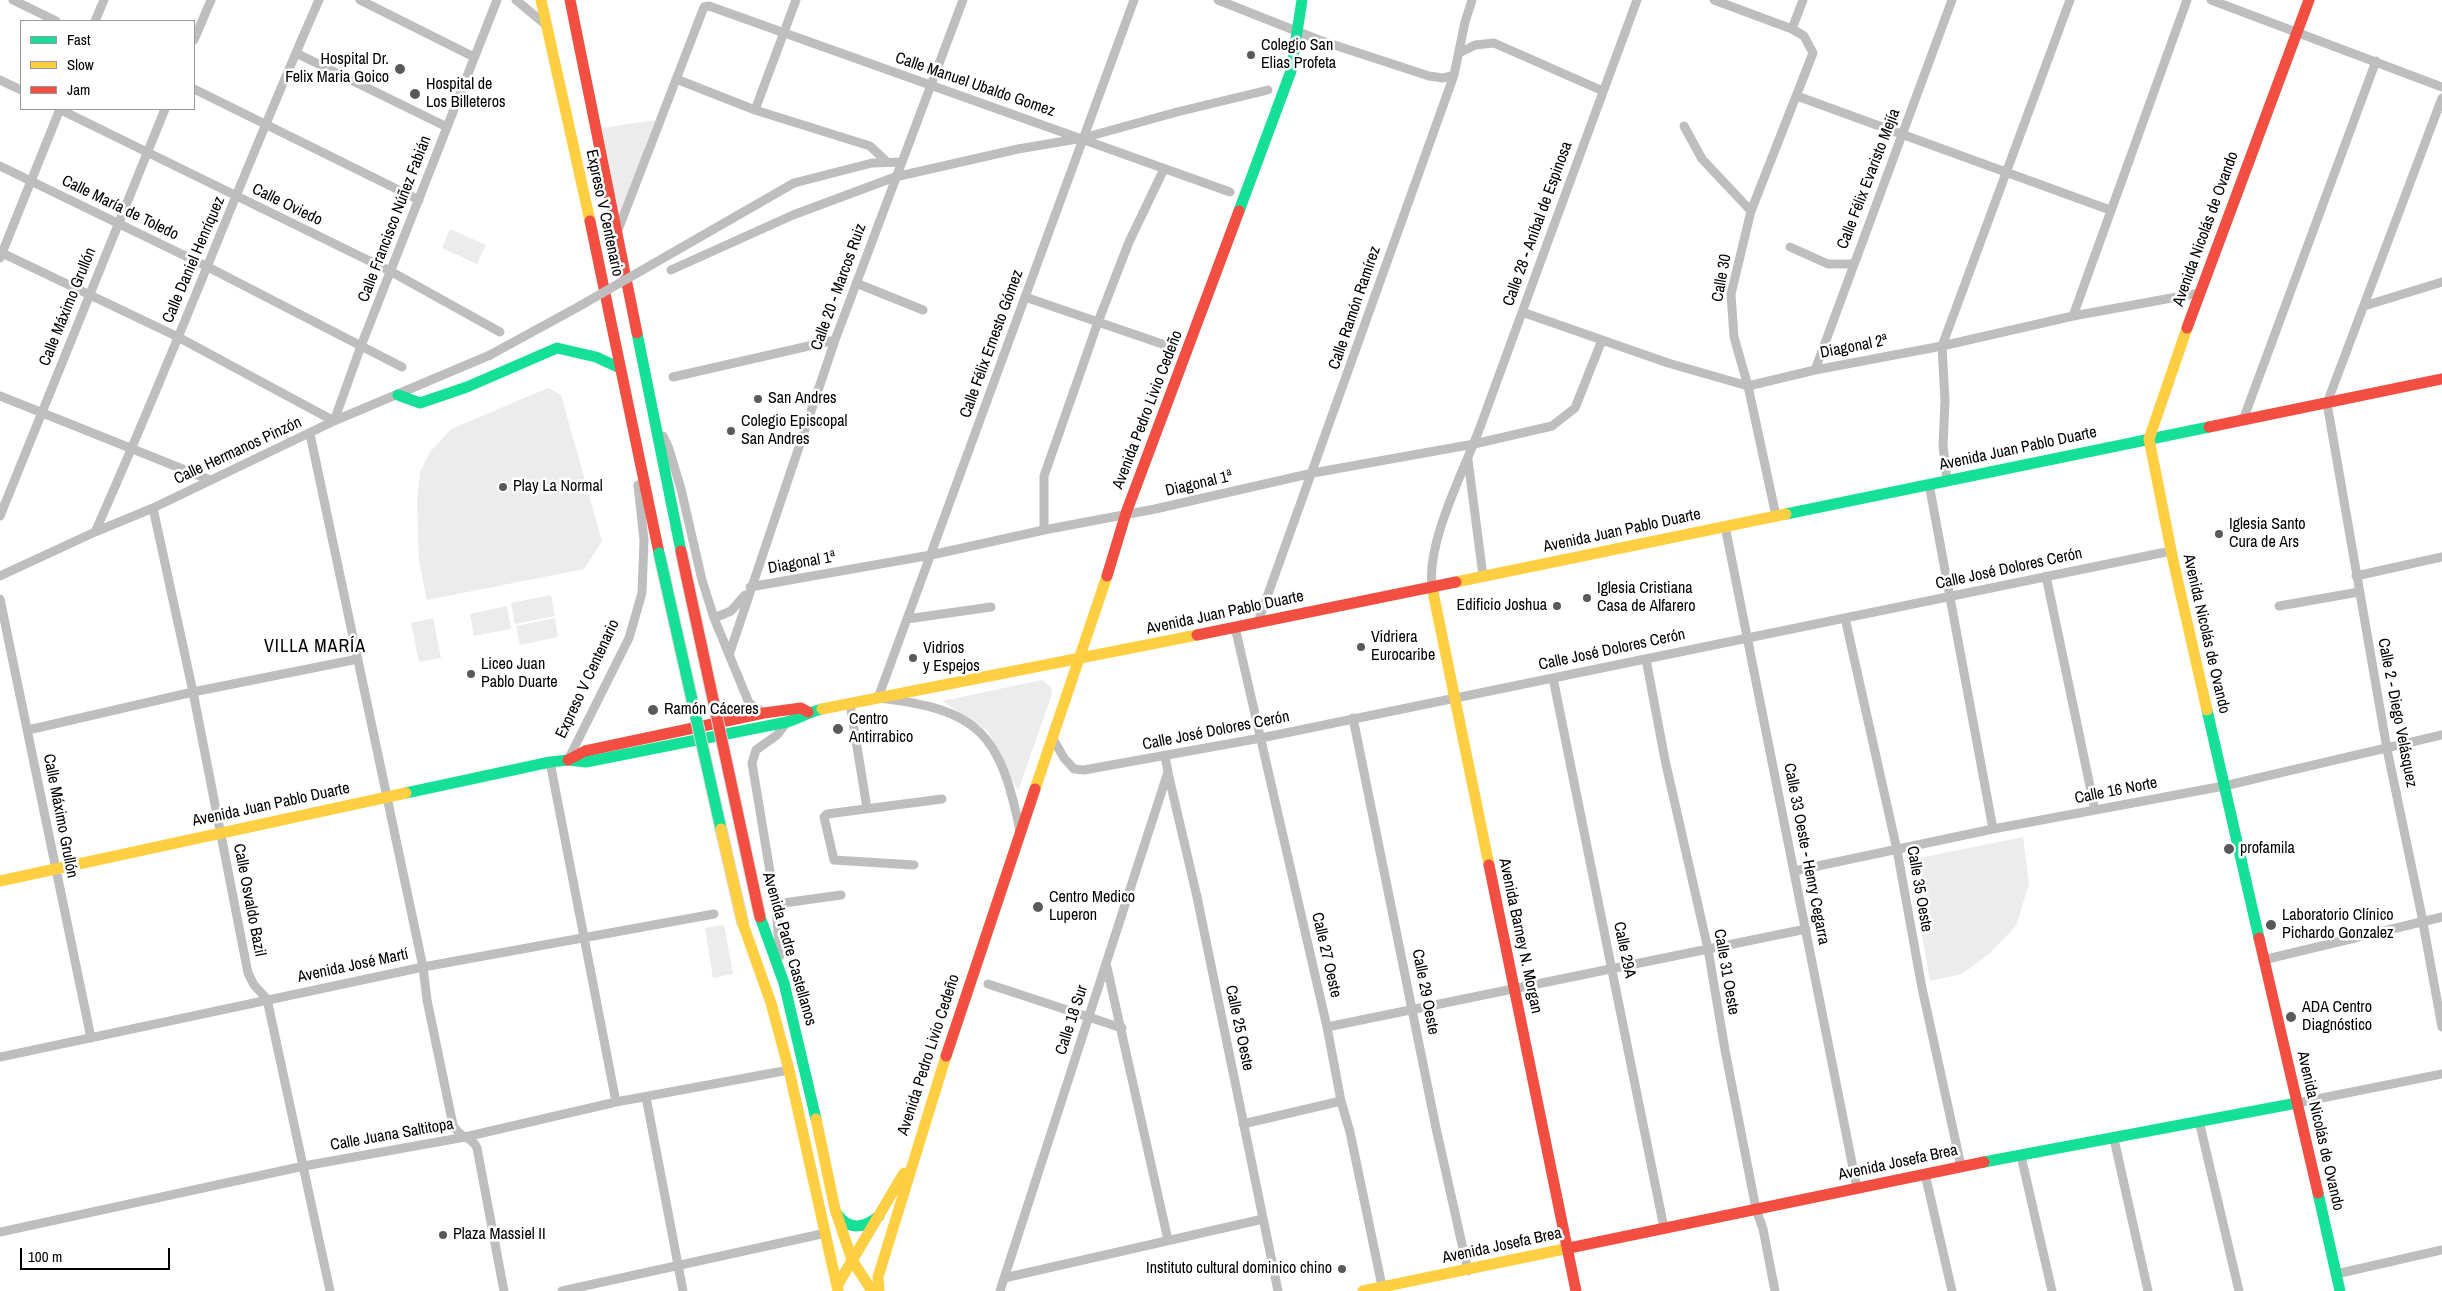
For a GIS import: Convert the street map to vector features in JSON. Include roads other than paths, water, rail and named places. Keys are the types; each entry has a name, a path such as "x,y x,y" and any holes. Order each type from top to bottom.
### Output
{"main road":[{"name":"Expreso V Centenario","path":"541,0 658,554"},
{"name":"Avenida Pedro Livio Cedeño","path":"879,1291 878,1277 914,1156 1126,513 1283,95 1294,56 1296,30 1302,0"},
{"name":"Avenida Nicolás de Ovando","path":"2309,0 2199,293 2150,438 2171,551 2340,1291"},
{"name":"Expreso V Centenario","path":"571,2 681,551"},
{"path":"398,395 420,403 467,388 557,348 596,356 620,368"},
{"name":"Avenida Juan Pablo Duarte","path":"0,881 550,762 568,760 586,762 786,722 801,718 808,712 1078,660 2442,379"},
{"name":"Avenida Padre Castellanos","path":"681,551 760,917 784,983 811,1095 835,1209 852,1260 872,1291"},
{"name":"Avenida Padre Castellanos","path":"658,554 743,924 771,1003 789,1070 838,1289"},
{"name":"Avenida Barney N. Morgan","path":"1432,587 1576,1291"},
{"name":"Avenida Juan Pablo Duarte","path":"568,760 585,751 764,713 801,708 808,712"},
{"name":"Avenida Josefa Brea","path":"1363,1291 1383,1289 1567,1248 1961,1166 2114,1139 2297,1103"},
{"path":"838,1289 852,1260 914,1156"},
{"path":"835,1209 843,1222 859,1228 867,1226 879,1216"}],"street":[{"path":"13,0 54,20"},
{"path":"95,20 104,0"},
{"path":"195,38 211,0"},
{"name":"Calle Daniel Henríquez","path":"95,532 132,450 206,266 238,197 265,123 320,0"},
{"path":"360,0 474,57"},
{"name":"Calle Francisco Núñez Fabián","path":"334,422 361,346 497,0"},
{"path":"516,0 547,26"},
{"path":"755,110 796,0"},
{"name":"Calle 20 - Marcos Ruiz","path":"729,655 750,587 835,340 963,0"},
{"name":"Calle Félix Ernesto Gómez","path":"878,698 1134,0"},
{"path":"1218,0 1296,30 1429,76 1443,78 1454,75"},
{"name":"Calle Ramón Ramírez","path":"1258,622 1454,75 1465,22 1472,0"},
{"name":"Calle 28 - Aníbal de Espinosa","path":"1432,587 1430,572 1436,542 1474,444 1637,0"},
{"path":"1714,0 1792,29 1803,0"},
{"name":"Calle Félix Evaristo Mejía","path":"1815,370 1952,0"},
{"path":"1947,480 1943,446 1945,401 1942,346 2070,0"},
{"path":"2073,316 2187,0"},
{"path":"2211,0 2442,86"},
{"name":"Calle Manuel Ubaldo Gomez","path":"676,79 704,7 709,6 1230,192"},
{"name":"Calle 30","path":"1776,516 1748,386 1734,337 1731,294 1751,211 1813,53 1804,36 1792,29"},
{"path":"1459,53 1475,45 1494,43 1604,90"},
{"path":"296,53 447,127"},
{"path":"2242,420 2376,62"},
{"path":"617,231 676,79 755,110 870,146 887,162 902,162"},
{"path":"0,80 20,90"},
{"path":"195,89 419,200"},
{"path":"671,270 793,216 895,177 1018,149 1083,138 1177,112 1268,90"},
{"path":"1797,96 2110,210"},
{"path":"2326,403 2442,98"},
{"path":"60,110 1,254 90,294 178,337 334,422"},
{"name":"Calle Oviedo","path":"62,110 390,271 500,332"},
{"name":"Calle Máximo Grullón","path":"0,516 165,110"},
{"path":"1684,126 1702,158 1751,211"},
{"name":"Calle Hermanos Pinzón","path":"0,576 95,532 153,508 334,422 490,355 578,307 794,182 858,166 887,162"},
{"name":"Calle María de Toledo","path":"0,166 206,266 402,367"},
{"path":"1044,530 1044,476 1128,242 1164,169"},
{"path":"1790,247 1828,264 1853,264"},
{"path":"2364,306 2442,282"},
{"path":"856,283 923,310"},
{"name":"Diagonal 2ª","path":"1522,312 1668,363 1748,386 1815,370 1942,346 2073,316 2199,293"},
{"path":"1025,297 1174,348"},
{"path":"673,377 835,340"},
{"name":"Diagonal 1ª","path":"750,587 931,555 1126,513 1155,509 1313,472 1474,444 1552,426 1565,418 1575,408 1602,340"},
{"path":"0,396 210,480"},
{"name":"Calle 2 - Diego Velásquez","path":"2326,403 2388,749 2423,921 2442,1028"},
{"name":"Expreso V Centenario","path":"655,421 669,449 714,618 749,703 764,713"},
{"name":"Expreso V Centenario","path":"568,760 629,638 642,593 644,540 633,433"},
{"path":"310,434 388,797 454,1125 460,1135 472,1140 476,1148 504,1291"},
{"name":"Calle 28 - Aníbal de Espinosa","path":"1468,459 1482,576"},
{"path":"1929,484 1993,829"},
{"name":"Calle Osvaldo Bazil","path":"153,508 193,692 248,973 254,985 267,999 330,1291"},
{"name":"Calle 33 Oeste - Henry Cegarra","path":"1725,526 1857,1188"},
{"name":"Calle José Dolores Cerón","path":"1052,737 1064,758 1074,769 1084,770 1261,738 2171,551"},
{"path":"2356,576 2442,557"},
{"path":"2046,576 2096,810"},
{"path":"714,618 731,611 750,587"},
{"path":"2279,606 2359,592"},
{"name":"Calle Máximo Grullón","path":"0,599 91,1038"},
{"path":"907,619 991,607"},
{"name":"Calle 35 Oeste","path":"1845,618 1897,850 1922,988 1961,1166"},
{"name":"Calle 27 Oeste","path":"1235,627 1327,1026 1341,1101 1350,1132 1383,1289"},
{"path":"28,730 193,692 358,659"},
{"name":"Calle 31 Oeste","path":"1646,659 1665,760 1708,949 1725,1050 1756,1209 1763,1229 1775,1291"},
{"name":"Calle 29A","path":"1553,678 1664,1228"},
{"path":"878,698 918,702 953,713 971,724 984,736 998,757 1008,781 1020,831"},
{"path":"850,704 867,808"},
{"name":"Calle 29 Oeste","path":"1353,718 1436,1128 1468,1271"},
{"path":"784,983 778,942 776,904 752,763 756,750 777,736 786,722"},
{"name":"Calle 16 Norte","path":"1794,871 1993,829 2224,786 2442,735"},
{"name":"Calle 18 Sur","path":"1000,1291 1168,772 1165,756"},
{"path":"550,762 616,1102"},
{"name":"Calle 25 Oeste","path":"1168,772 1197,897 1278,1291"},
{"path":"914,865 832,859 825,816 867,808 942,799"},
{"path":"776,904 841,895"},
{"name":"Avenida José Martí","path":"0,1057 423,967 714,914"},
{"path":"2263,960 2442,917"},
{"path":"1327,1026 1806,929"},
{"path":"1106,963 1168,1240"},
{"path":"988,984 1122,1028"},
{"name":"Calle Juana Saltitopa","path":"0,1232 304,1166 465,1138 616,1102 789,1070"},
{"name":"Avenida Josefa Brea","path":"2297,1103 2442,1074"},
{"path":"646,1097 683,1291"},
{"path":"1243,1124 1341,1101"},
{"path":"2199,1121 2239,1291"},
{"path":"2114,1139 2148,1291"},
{"path":"2021,1156 2052,1291"},
{"path":"1925,1174 1952,1291"},
{"path":"1004,1278 1263,1219"},
{"path":"562,1291 826,1233"},
{"path":"2336,1274 2442,1250"}],"place":[{"name":"Colegio San Elias Profeta","path":"1251,55"},
{"name":"Hospital Dr. Felix Maria Goico","path":"400,69"},
{"name":"Hospital de Los Billeteros","path":"415,94"},
{"name":"San Andres","path":"758,399"},
{"name":"Colegio Episcopal San Andres","path":"731,431"},
{"name":"Play La Normal","path":"503,487"},
{"name":"Iglesia Santo Cura de Ars","path":"2219,534"},
{"name":"Iglesia Cristiana Casa de Alfarero","path":"1587,598"},
{"name":"Edificio Joshua","path":"1557,606"},
{"name":"Vidriera Eurocaribe","path":"1361,647"},
{"name":"Vidrios y Espejos","path":"913,658"},
{"name":"Liceo Juan Pablo Duarte","path":"471,674"},
{"name":"Ramón Cáceres","path":"653,710"},
{"name":"Centro Antirrabico","path":"838,729"},
{"name":"profamila","path":"2229,849"},
{"name":"Centro Medico Luperon","path":"1038,907"},
{"name":"Laboratorio Clínico Pichardo Gonzalez","path":"2271,925"},
{"name":"ADA Centro Diagnóstico","path":"2291,1017"},
{"name":"Plaza Massiel II","path":"443,1235"},
{"name":"Instituto cultural dominico chino","path":"1342,1269"}],"district":[{"name":"VILLA MARÍA","path":"315,647"}]}
